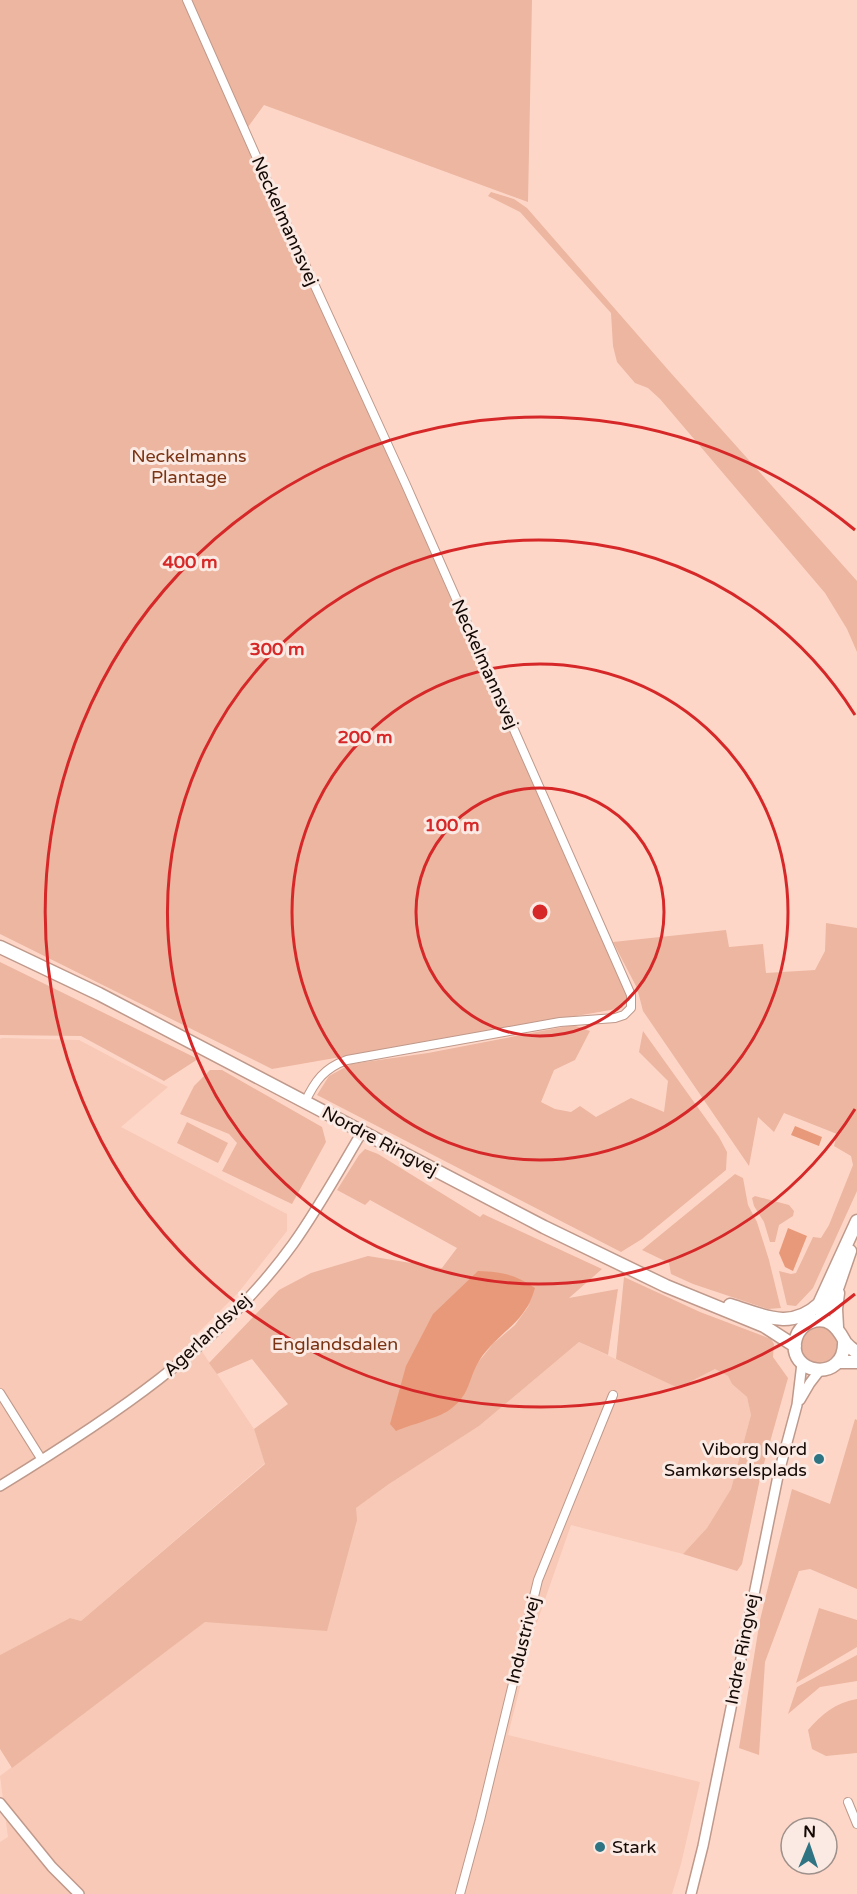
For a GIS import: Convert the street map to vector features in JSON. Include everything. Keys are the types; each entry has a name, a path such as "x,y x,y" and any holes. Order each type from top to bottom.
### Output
{"main road":[{"name":"Nordre Ringvej","path":"0,947 99,994 544,1227 666,1286 764,1326 795,1346"},
{"path":"666,1286 776,1319 797,1318 809,1313 819,1304 857,1221"},
{"path":"817,1320 838,1286 857,1232"},
{"path":"838,1286 837,1327 844,1341 857,1353"},
{"path":"837,1327 817,1320 801,1329 795,1340 798,1358 808,1367 820,1370 830,1368 838,1362 843,1352 844,1341"},
{"name":"Nordre Ringvej","path":"764,1326 801,1329"},
{"path":"838,1362 857,1362"}],"street":[{"name":"Neckelmannsvej","path":"187,0 406,485 631,995 631,1008 624,1015 615,1018 560,1022 347,1060 323,1072 305,1102"},
{"name":"Agerlandsvej","path":"0,1486 118,1411 199,1347 249,1297 293,1244 362,1132"},
{"name":"Indre Ringvej","path":"690,1894 703,1846 778,1476 797,1405 802,1363"},
{"name":"Indre Ringvej","path":"797,1405 820,1370"},
{"path":"0,1393 42,1460"},
{"name":"Industrivej","path":"460,1894 538,1580 613,1395"},
{"path":"848,1802 857,1824"},
{"path":"0,1803 52,1867 79,1894"}],"shaded area":[{"path":"0,1039 79,1040 168,1087 121,1127 287,1214 287,1231 238,1293 193,1338 254,1429 265,1463 81,1621 70,1618 0,1655"},
{"path":"795,1126 822,1137 819,1146 791,1135"},
{"path":"788,1228 807,1236 793,1271 785,1267 779,1253"},
{"path":"478,1271 508,1275 528,1283 535,1288 530,1301 517,1320 486,1351 475,1368 465,1393 455,1405 437,1416 396,1431 390,1424 406,1366 433,1314"},
{"path":"579,1342 678,1388 715,1369 728,1376 732,1384 747,1397 751,1415 731,1489 707,1528 683,1554 571,1525 535,1628 508,1735 700,1782 672,1894 0,1894 0,1842 8,1837 0,1776 356,1508 479,1426"}],"green space":[{"name":"Neckelmanns Plantage","path":"0,0 532,0 528,202 264,105 248,127 627,997 622,1008 272,1069 0,934"},
{"path":"491,192 514,199 527,208 857,581 857,652 847,629 825,593 660,399 648,388 635,383 617,362 613,346 611,313 520,212 488,196"},
{"path":"826,923 857,928 857,1191 813,1288 796,1306 787,1305 779,1271 796,1273 813,1237 821,1238 829,1225 853,1165 851,1156 834,1146 837,1134 784,1113 774,1132 758,1117 749,1166 643,1011 637,988 613,942 726,930 729,947 763,944 766,973 815,970 825,951"},
{"path":"0,962 198,1059 164,1081 81,1036 0,1035"},
{"path":"573,1025 590,1031 575,1060 554,1070 541,1102 555,1109 571,1112 580,1106 596,1117 631,1098 664,1112 668,1081 639,1052 643,1031 719,1137 727,1152 726,1170 642,1239 621,1252 317,1095 329,1076 351,1064 428,1053"},
{"path":"210,1070 222,1070 322,1127 326,1142 292,1204 222,1171 237,1143 229,1134 180,1114 194,1086"},
{"path":"187,1122 228,1143 218,1163 177,1143"},
{"name":"Englandsdalen","path":"365,1149 378,1154 480,1217 483,1214 602,1269 569,1298 618,1289 608,1355 579,1342 479,1426 356,1508 357,1520 327,1631 205,1622 12,1768 0,1749 0,1655 70,1618 81,1621 265,1464 254,1429 288,1404 252,1359 217,1374 209,1363 279,1290 311,1273 368,1256 442,1268 457,1248 370,1200 365,1205 337,1190","holes":["530,1304 515,1325 494,1343","494,1343 479,1361 447,1411 422,1421"]},
{"path":"735,1174 743,1178 748,1205 757,1222 781,1308 768,1309 693,1284 671,1274 669,1263 642,1250"},
{"path":"755,1196 789,1205 794,1211 793,1216 779,1225 775,1242 770,1242 764,1222 754,1206 752,1198"},
{"path":"624,1277 700,1312 771,1339 774,1344 773,1357 788,1378 761,1474 742,1564 737,1571 683,1554 707,1528 731,1489 751,1415 747,1397 732,1384 728,1376 715,1369 678,1388 616,1359"},
{"path":"819,1327 832,1332 837,1345 832,1358 819,1363 806,1358 801,1345 806,1332"},
{"path":"855,1419 857,1420 857,1589 810,1569 799,1571 765,1662 759,1755 739,1748 760,1620 792,1489 830,1504"},
{"path":"819,1608 857,1620 857,1647 796,1683"},
{"path":"857,1655 857,1681 820,1687 788,1714 797,1687"},
{"path":"857,1699 857,1753 826,1756 812,1749 808,1730 830,1710 842,1703"}],"place":[{"name":"Viborg Nord Samkørselsplads","path":"819,1459"},
{"name":"Stark","path":"600,1847"}]}
